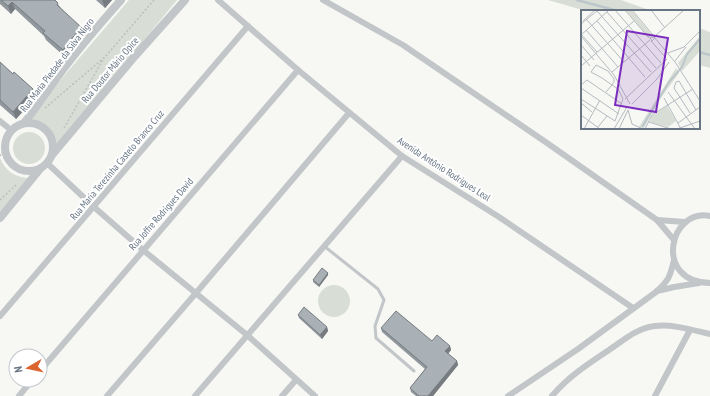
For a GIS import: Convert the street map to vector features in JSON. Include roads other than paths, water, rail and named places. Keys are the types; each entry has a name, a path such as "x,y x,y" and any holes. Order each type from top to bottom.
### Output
{"street":[{"name":"Rua Maria Piedade da Silva Nigro","path":"24,123 37,108 59,75 121,0"},
{"name":"Rua Doutor Mário Opice","path":"52,155 184,0"},
{"name":"Avenida Antônio Rodrigues Leal","path":"218,0 298,70 402,156 499,217 633,308"},
{"path":"323,0 403,45 547,143 657,220 674,240"},
{"name":"Rua Maria Terezinha Castelo Branco Cruz","path":"0,316 248,26"},
{"name":"Rua Joffre Rodrigues David","path":"48,362 298,70"},
{"path":"107,396 349,113"},
{"path":"0,121 11,130"},
{"path":"0,218 40,169 47,163 52,155 54,146 51,136 45,128 36,123 24,123 18,125 11,130 2,146 7,158 13,166 21,170 31,172 40,169"},
{"path":"195,396 402,156"},
{"path":"47,163 143,250 247,335 315,396"},
{"path":"700,283 689,278 680,271 674,260 672,249 679,229 685,222 696,217 710,216"},
{"path":"657,220 685,222"},
{"path":"508,396 578,349 656,292 671,275 674,260"},
{"path":"656,292 674,287 710,283"},
{"path":"552,396 562,384 574,374 636,331 654,326 673,326 710,334"},
{"path":"655,396 690,330"},
{"path":"282,396 296,380"},
{"path":"19,396 26,388"}],"lane":[{"path":"324,246 378,290 384,300 375,326 376,338 414,371"}],"waterway":[{"path":"577,0 614,10"},
{"path":"700,52 710,55"}]}
